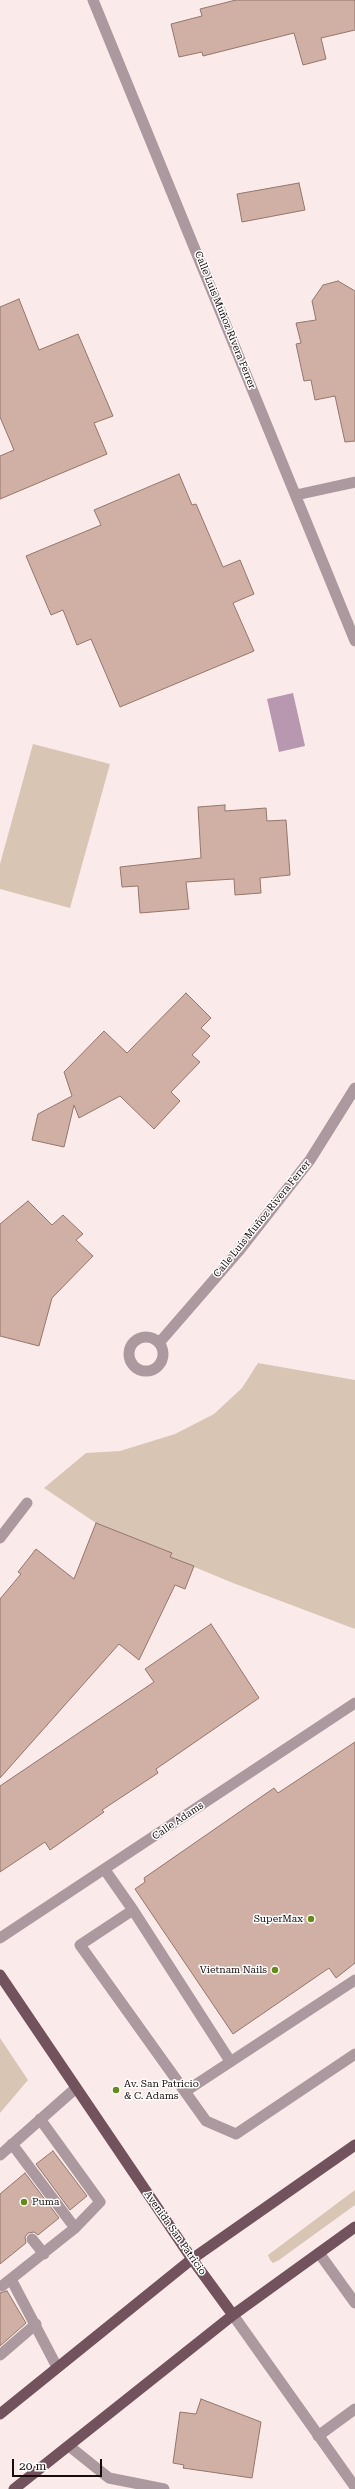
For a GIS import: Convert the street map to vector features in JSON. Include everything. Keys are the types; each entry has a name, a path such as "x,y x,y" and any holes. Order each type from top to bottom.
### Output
{"main road":[{"name":"Avenida San Patricio","path":"0,1975 192,2259 233,2315"},
{"path":"0,2414 192,2259 355,2145"},
{"path":"14,2489 233,2315 355,2228"}],"street":[{"name":"Calle Luis Muñoz Rivera Ferrer","path":"94,0 355,641"},
{"path":"296,495 355,482"},
{"name":"Calle Luis Muñoz Rivera Ferrer","path":"159,1343 238,1252 310,1160 355,1088"},
{"path":"1,1537 27,1503"},
{"name":"Calle Adams","path":"0,1938 105,1870 355,1703"},
{"path":"105,1870 133,1910 230,2061"},
{"path":"133,1910 80,1945 186,2091 206,2121 236,2134 355,2054"},
{"path":"186,2091 355,1980"},
{"path":"0,2155 76,2088"},
{"path":"2,2286 75,2228 100,2202 40,2119"},
{"path":"12,2144 75,2228"},
{"path":"32,2239 44,2254"},
{"path":"319,2253 354,2301"},
{"path":"11,2278 57,2367"},
{"name":"Avenida San Patricio","path":"233,2315 355,2487"},
{"path":"0,2355 36,2324"},
{"path":"318,2436 355,2409"},
{"path":"69,2446 109,2478 164,2489"}],"shaded area":[{"path":"293,693 305,746 279,752 267,699"},
{"path":"33,744 110,764 70,908 0,889 0,864"},
{"path":"258,1363 355,1380 355,1629 233,1583 170,1557 172,1554 96,1523 44,1488 86,1453 120,1451 175,1434 214,1414 242,1388"},
{"path":"0,2038 28,2080 0,2113"},
{"path":"355,2190 355,2205 279,2260 273,2263 270,2260 268,2255"}],"building":[{"path":"236,0 355,0 355,30 321,38 326,59 303,65 294,33 203,56 202,52 179,57 171,24 202,16 200,9"},
{"path":"299,183 305,210 242,222 237,194"},
{"path":"338,281 355,291 355,441 345,442 335,396 315,400 311,380 304,381 296,344 301,343 296,323 316,320 312,301 323,285"},
{"path":"19,299 39,350 78,334 113,416 94,423 107,454 0,499 0,456 14,450 0,417 0,307"},
{"path":"179,474 192,505 196,504 223,567 240,560 254,594 233,603 254,651 120,707 91,639 77,645 63,610 51,615 26,556 101,525 94,510"},
{"path":"225,805 225,811 266,808 267,821 286,820 290,875 260,878 261,893 235,895 234,879 186,882 189,909 140,913 138,886 122,887 120,867 201,858 198,807"},
{"path":"186,993 211,1018 201,1028 210,1036 192,1055 200,1062 171,1092 180,1101 154,1129 120,1096 79,1118 74,1105 64,1147 32,1140 38,1114 72,1096 64,1072 104,1031 127,1053"},
{"path":"28,1201 52,1225 63,1215 83,1234 76,1240 93,1256 52,1298 39,1346 0,1336 0,1224"},
{"path":"96,1523 172,1553 170,1557 194,1566 185,1589 175,1585 139,1660 119,1644 0,1778 0,1599 21,1574 18,1572 36,1549 74,1579"},
{"path":"211,1624 259,1698 156,1769 158,1773 102,1810 104,1812 50,1850 45,1842 0,1872 0,1786 154,1682 145,1669"},
{"path":"355,1742 355,1963 336,1978 329,1968 233,2034 135,1889 145,1882 144,1878 274,1788 278,1793"},
{"path":"53,2151 87,2196 70,2210 36,2164"},
{"path":"25,2173 59,2218 38,2235 34,2232 28,2233 25,2237 26,2243 0,2264 0,2194"},
{"path":"7,2291 26,2323 0,2346 0,2293"},
{"path":"201,2399 261,2422 252,2478 183,2468 184,2465 173,2463 180,2412 196,2414"}],"place":[{"name":"SuperMax","path":"311,1919"},
{"name":"Vietnam Nails","path":"275,1970"},
{"name":"Av. San Patricio & C. Adams","path":"116,2090"},
{"name":"Puma","path":"24,2202"}]}
